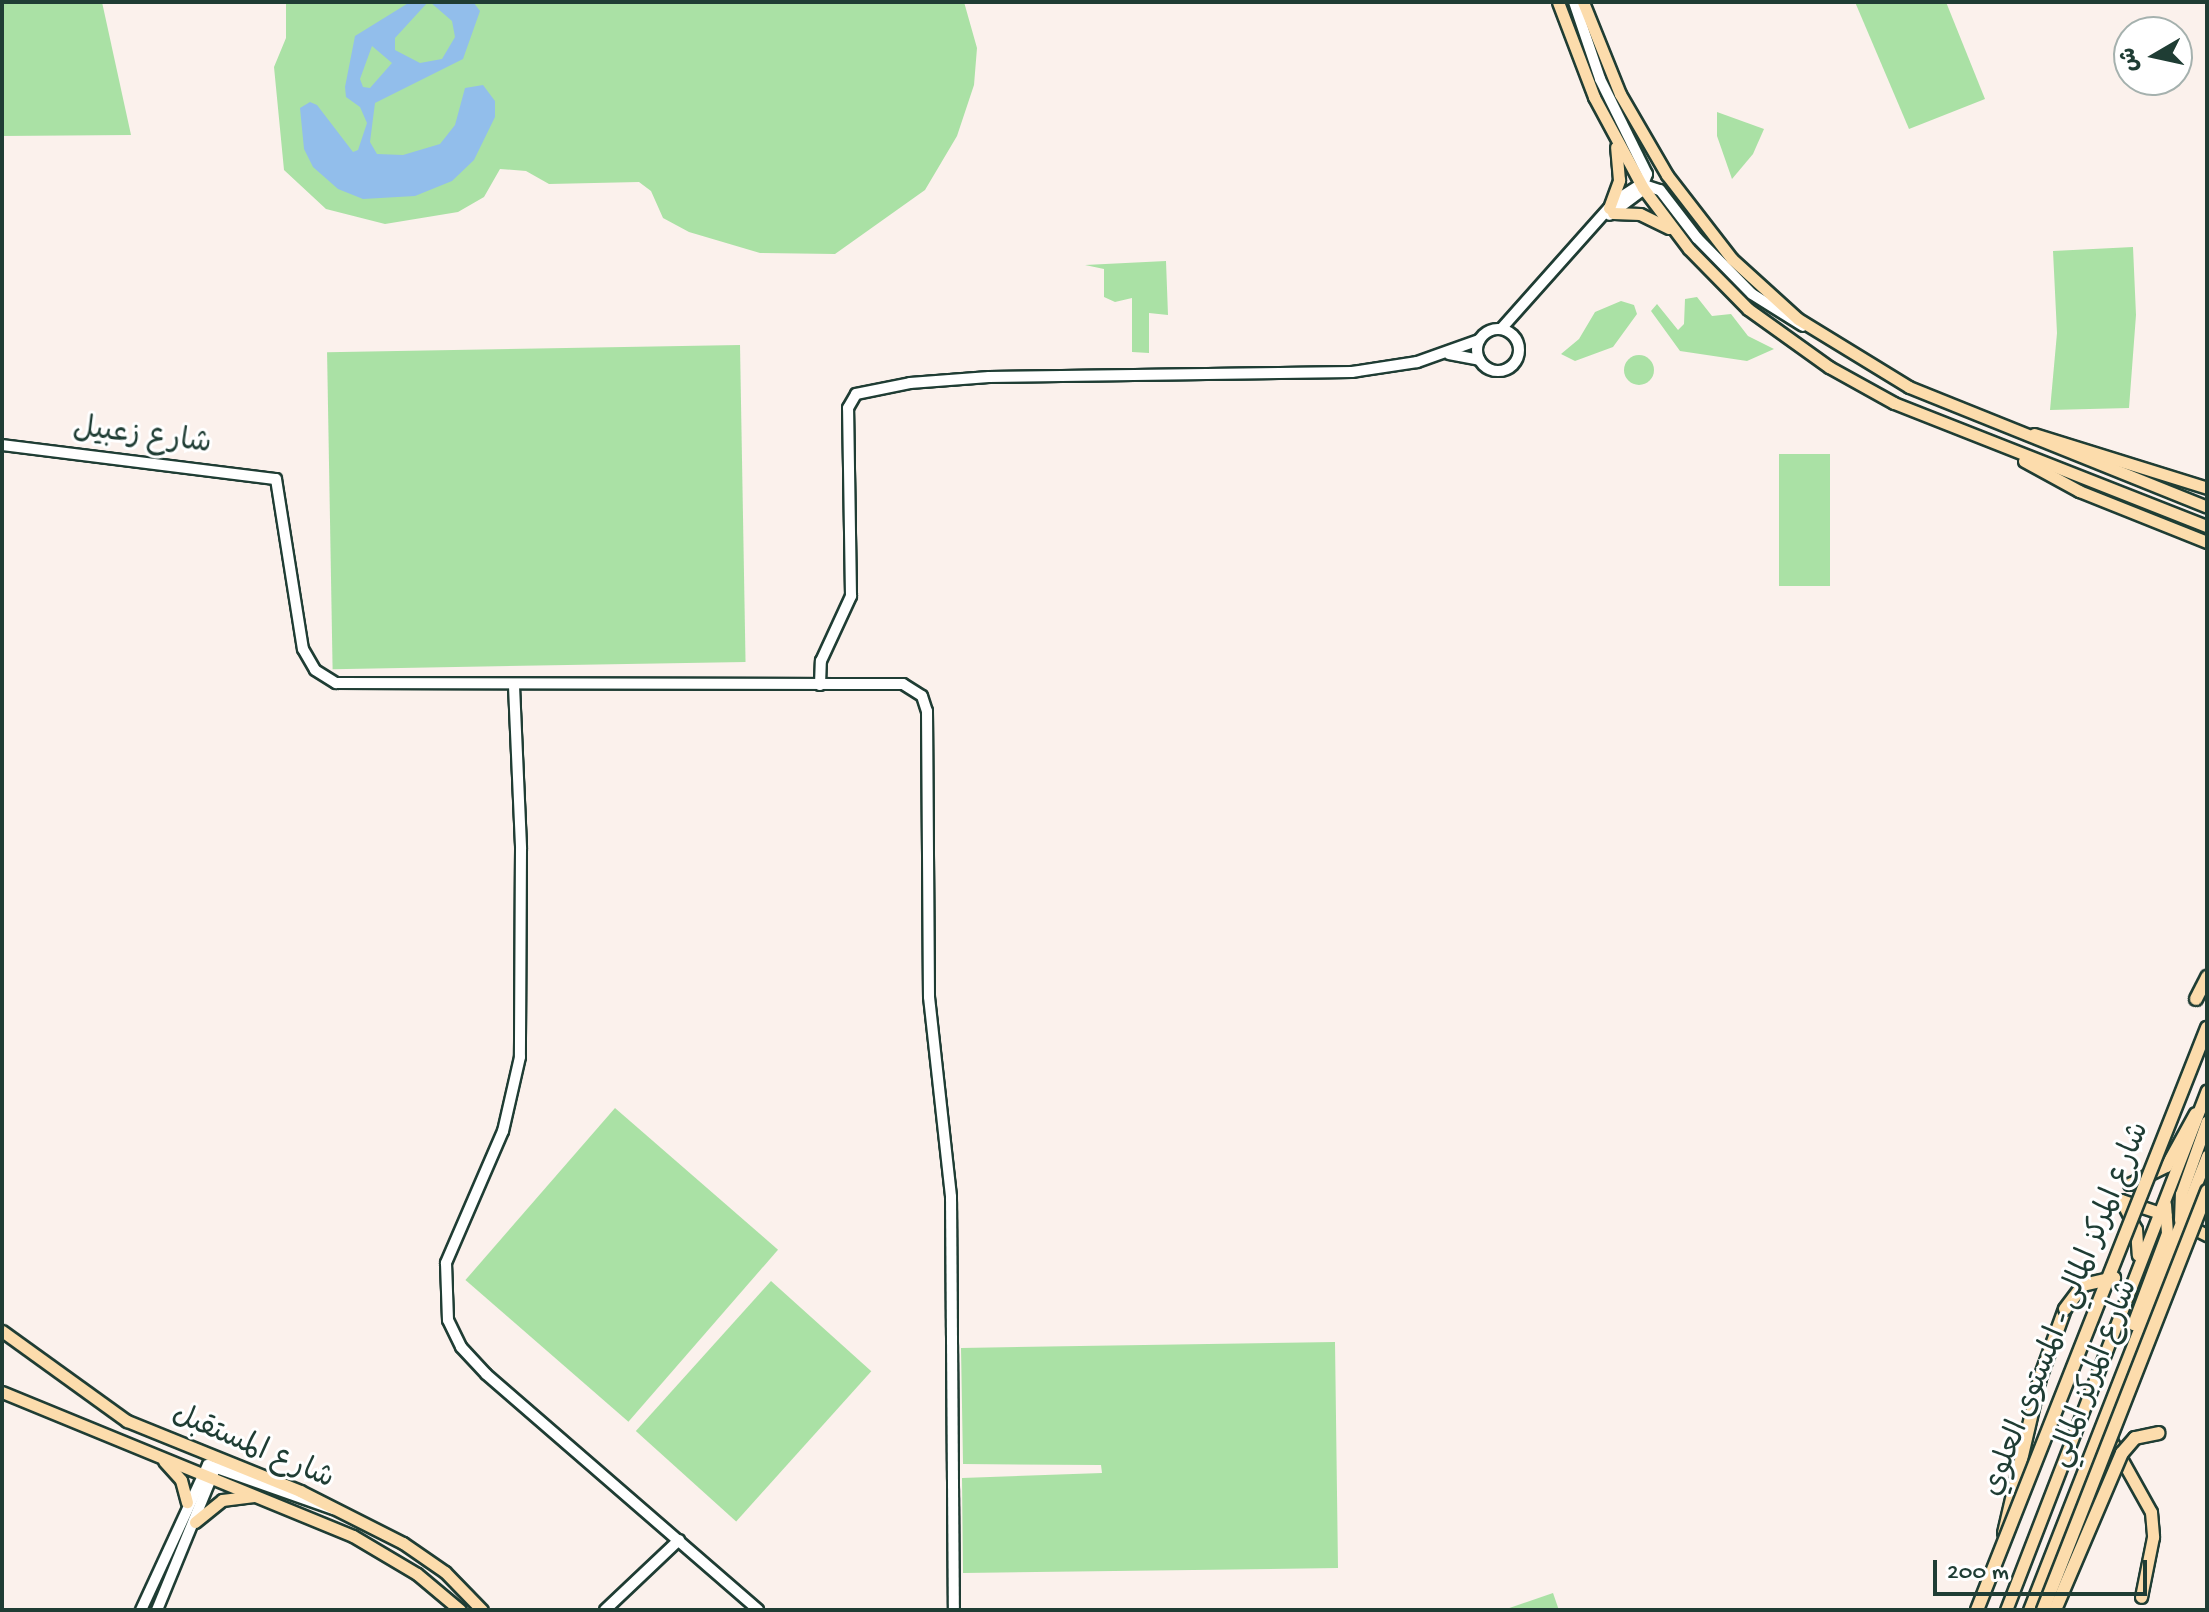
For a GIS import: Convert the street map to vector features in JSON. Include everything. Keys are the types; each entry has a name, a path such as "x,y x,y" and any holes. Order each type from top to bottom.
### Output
{"highway":[{"path":"2196,999 2207,977"},
{"name":"شارع المركز المالي - المستوى العلوي","path":"1977,1610 2207,1028"},
{"path":"2043,1610 2207,1191"},
{"path":"2003,1544 2040,1378 2067,1303 2088,1282 2118,1278"},
{"path":"2055,1610 2122,1453 2135,1438 2158,1433"}],"main road":[{"path":"1558,2 1612,135 1676,233 1740,302 1808,353 1894,403 2207,526"},
{"path":"1583,2 1620,94 1674,186 1732,259 1816,332 1893,380 2207,507"},
{"path":"1612,135 1619,180 1611,211 1640,214 1676,233"},
{"path":"2018,433 2052,437 2207,488"},
{"path":"2011,451 2060,482 2207,542"},
{"name":"شارع المركز المالي","path":"2006,1610 2136,1267 2163,1209 2207,1090"},
{"path":"2199,1111 2184,1125 2166,1166 2129,1184 2207,1238"},
{"path":"2181,1222 2207,1121"},
{"path":"2136,1267 2137,1237 2121,1200 2163,1209 2184,1202 2205,1161"},
{"path":"2205,1161 2207,1207"},
{"path":"2184,1202 2207,1218"},
{"path":"2113,1394 2115,1372 2167,1233 2163,1209"},
{"name":"شارع المركز المالي","path":"2029,1610 2181,1222"},
{"path":"2152,1230 2163,1228 2167,1233"},
{"path":"2161,1274 2188,1244 2207,1238"},
{"name":"شارع المستقبل","path":"2,1331 113,1413 261,1496 353,1536 417,1574 460,1610"},
{"name":"شارع المستقبل","path":"2,1392 154,1453 210,1466 333,1509 418,1552 482,1610"},
{"path":"2106,1411 2113,1449 2151,1512 2153,1537 2141,1597"},
{"path":"154,1453 178,1475 187,1502"},
{"path":"195,1522 222,1500 261,1496"},
{"path":"353,1536 365,1554"}],"street":[{"path":"820,685 821,661 851,596 848,408 856,394 910,383 989,377 1352,372 1443,354 1479,340 1491,330 1501,329 1523,311 1598,222 1643,186 1645,167 1600,79 1574,2"},
{"path":"1643,186 1660,190 1697,238 1752,294 1816,332"},
{"path":"1443,354 1479,360 1494,370 1508,368 1518,355 1515,338 1523,311"},
{"path":"1501,329 1515,338"},
{"path":"1479,340 1479,360"},
{"name":"شارع زعبيل","path":"2,445 276,479 303,649 321,676 344,685 514,686"},
{"path":"758,1610 476,1365 456,1338 446,1311 446,1263 503,1131 520,1057 521,859 514,686 908,685 926,704 929,997 951,1197 954,1610"},
{"path":"141,1610 187,1502 210,1466"},
{"path":"157,1610 195,1522 210,1466"},
{"path":"605,1610 679,1540"}],"green space":[{"path":"2,2 102,2 131,135 2,136"},
{"path":"286,2 964,2 977,48 974,85 957,136 925,190 835,254 760,253 689,232 663,218 651,191 639,182 549,184 526,171 500,169 484,197 458,212 385,224 326,209 284,170 274,67 286,38"},
{"path":"1855,2 1946,2 1985,99 1909,129"},
{"path":"1717,112 1764,129 1753,154 1732,179 1717,136"},
{"path":"2133,247 2136,315 2129,408 2050,410 2057,333 2053,251"},
{"path":"1166,261 1168,315 1149,313 1149,353 1132,352 1132,298 1115,302 1104,297 1104,269 1085,265"},
{"path":"1697,297 1712,316 1731,314 1748,336 1774,349 1747,361 1680,351 1651,311 1657,304 1678,330 1684,324 1685,299"},
{"path":"1621,301 1634,305 1637,314 1613,347 1575,361 1561,354 1579,339 1595,312"},
{"path":"740,345 746,662 333,669 327,352"},
{"path":"1639,355 1650,359 1654,370 1650,381 1639,385 1628,381 1624,370 1628,359"},
{"path":"1779,454 1830,454 1830,586 1779,586"},
{"path":"615,1108 778,1250 628,1422 465,1280"},
{"path":"771,1281 871,1371 736,1521 636,1431"},
{"path":"1335,1342 1338,1568 963,1573 962,1478 1102,1473 1101,1465 963,1464 961,1348"},
{"path":"1553,1593 1559,1610 1504,1610"}],"water":[{"path":"410,2 428,2 395,38 395,50 420,63 442,59 455,37 452,21 430,2 474,3 480,11 463,59 375,103 370,142 377,154 403,155 440,144 455,125 465,88 483,85 495,101 495,117 474,160 452,181 415,196 363,199 338,189 313,167 304,149 300,108 310,102 317,105 353,152 358,150 367,123 360,107 346,97 345,87 355,36","holes":["372,46 392,63 370,88 363,87 360,79"]}]}
